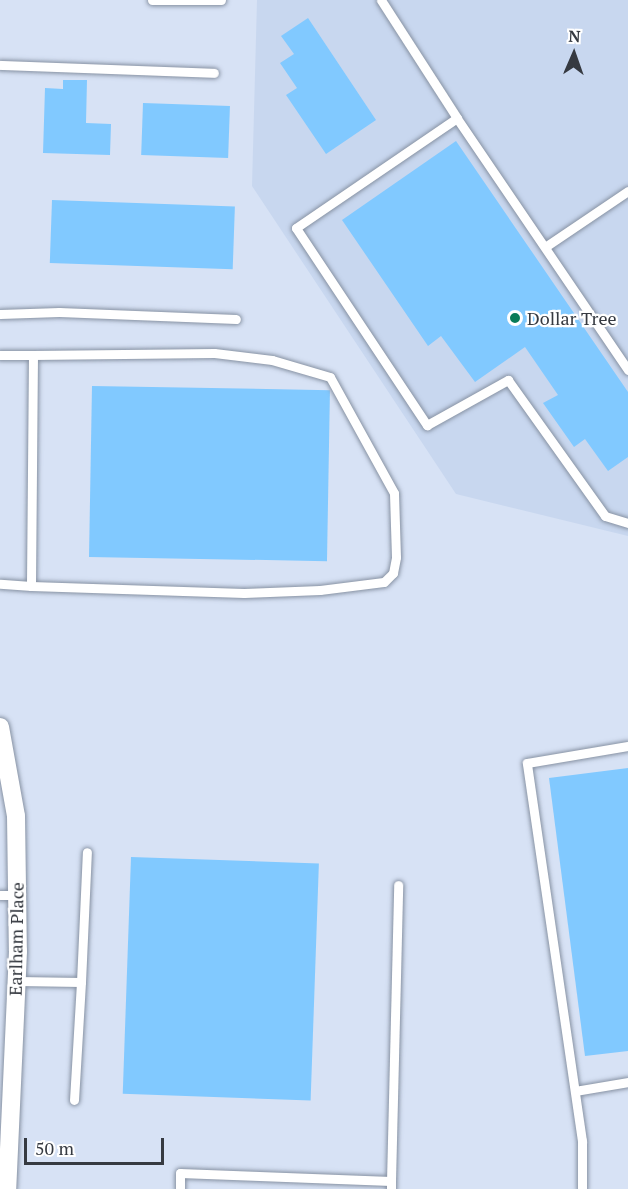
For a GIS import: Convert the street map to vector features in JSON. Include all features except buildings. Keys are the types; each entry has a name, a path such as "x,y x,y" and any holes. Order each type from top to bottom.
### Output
{"street":[{"name":"Earlham Place","path":"0,727 16,816 9,895 17,981 8,1189"}],"lane":[{"path":"152,0 221,0"},
{"path":"381,0 457,118 628,370"},
{"path":"0,65 214,73"},
{"path":"457,118 296,228 427,425 508,380 605,516 628,523"},
{"path":"545,247 628,191"},
{"path":"0,314 59,312 236,319"},
{"path":"0,355 214,353 272,360 330,377 394,493 396,557 393,573 384,582 320,590 244,593 0,584"},
{"path":"31,586 33,355"},
{"path":"582,1189 582,1141 527,763 628,746"},
{"path":"74,1100 87,852"},
{"path":"180,1189 180,1173 391,1185 398,885"},
{"path":"17,981 81,982"},
{"path":"575,1091 628,1082"}],"shaded area":[{"path":"257,0 628,0 628,536 456,494 252,186"}],"place":[{"name":"Dollar Tree","path":"515,318"}]}
